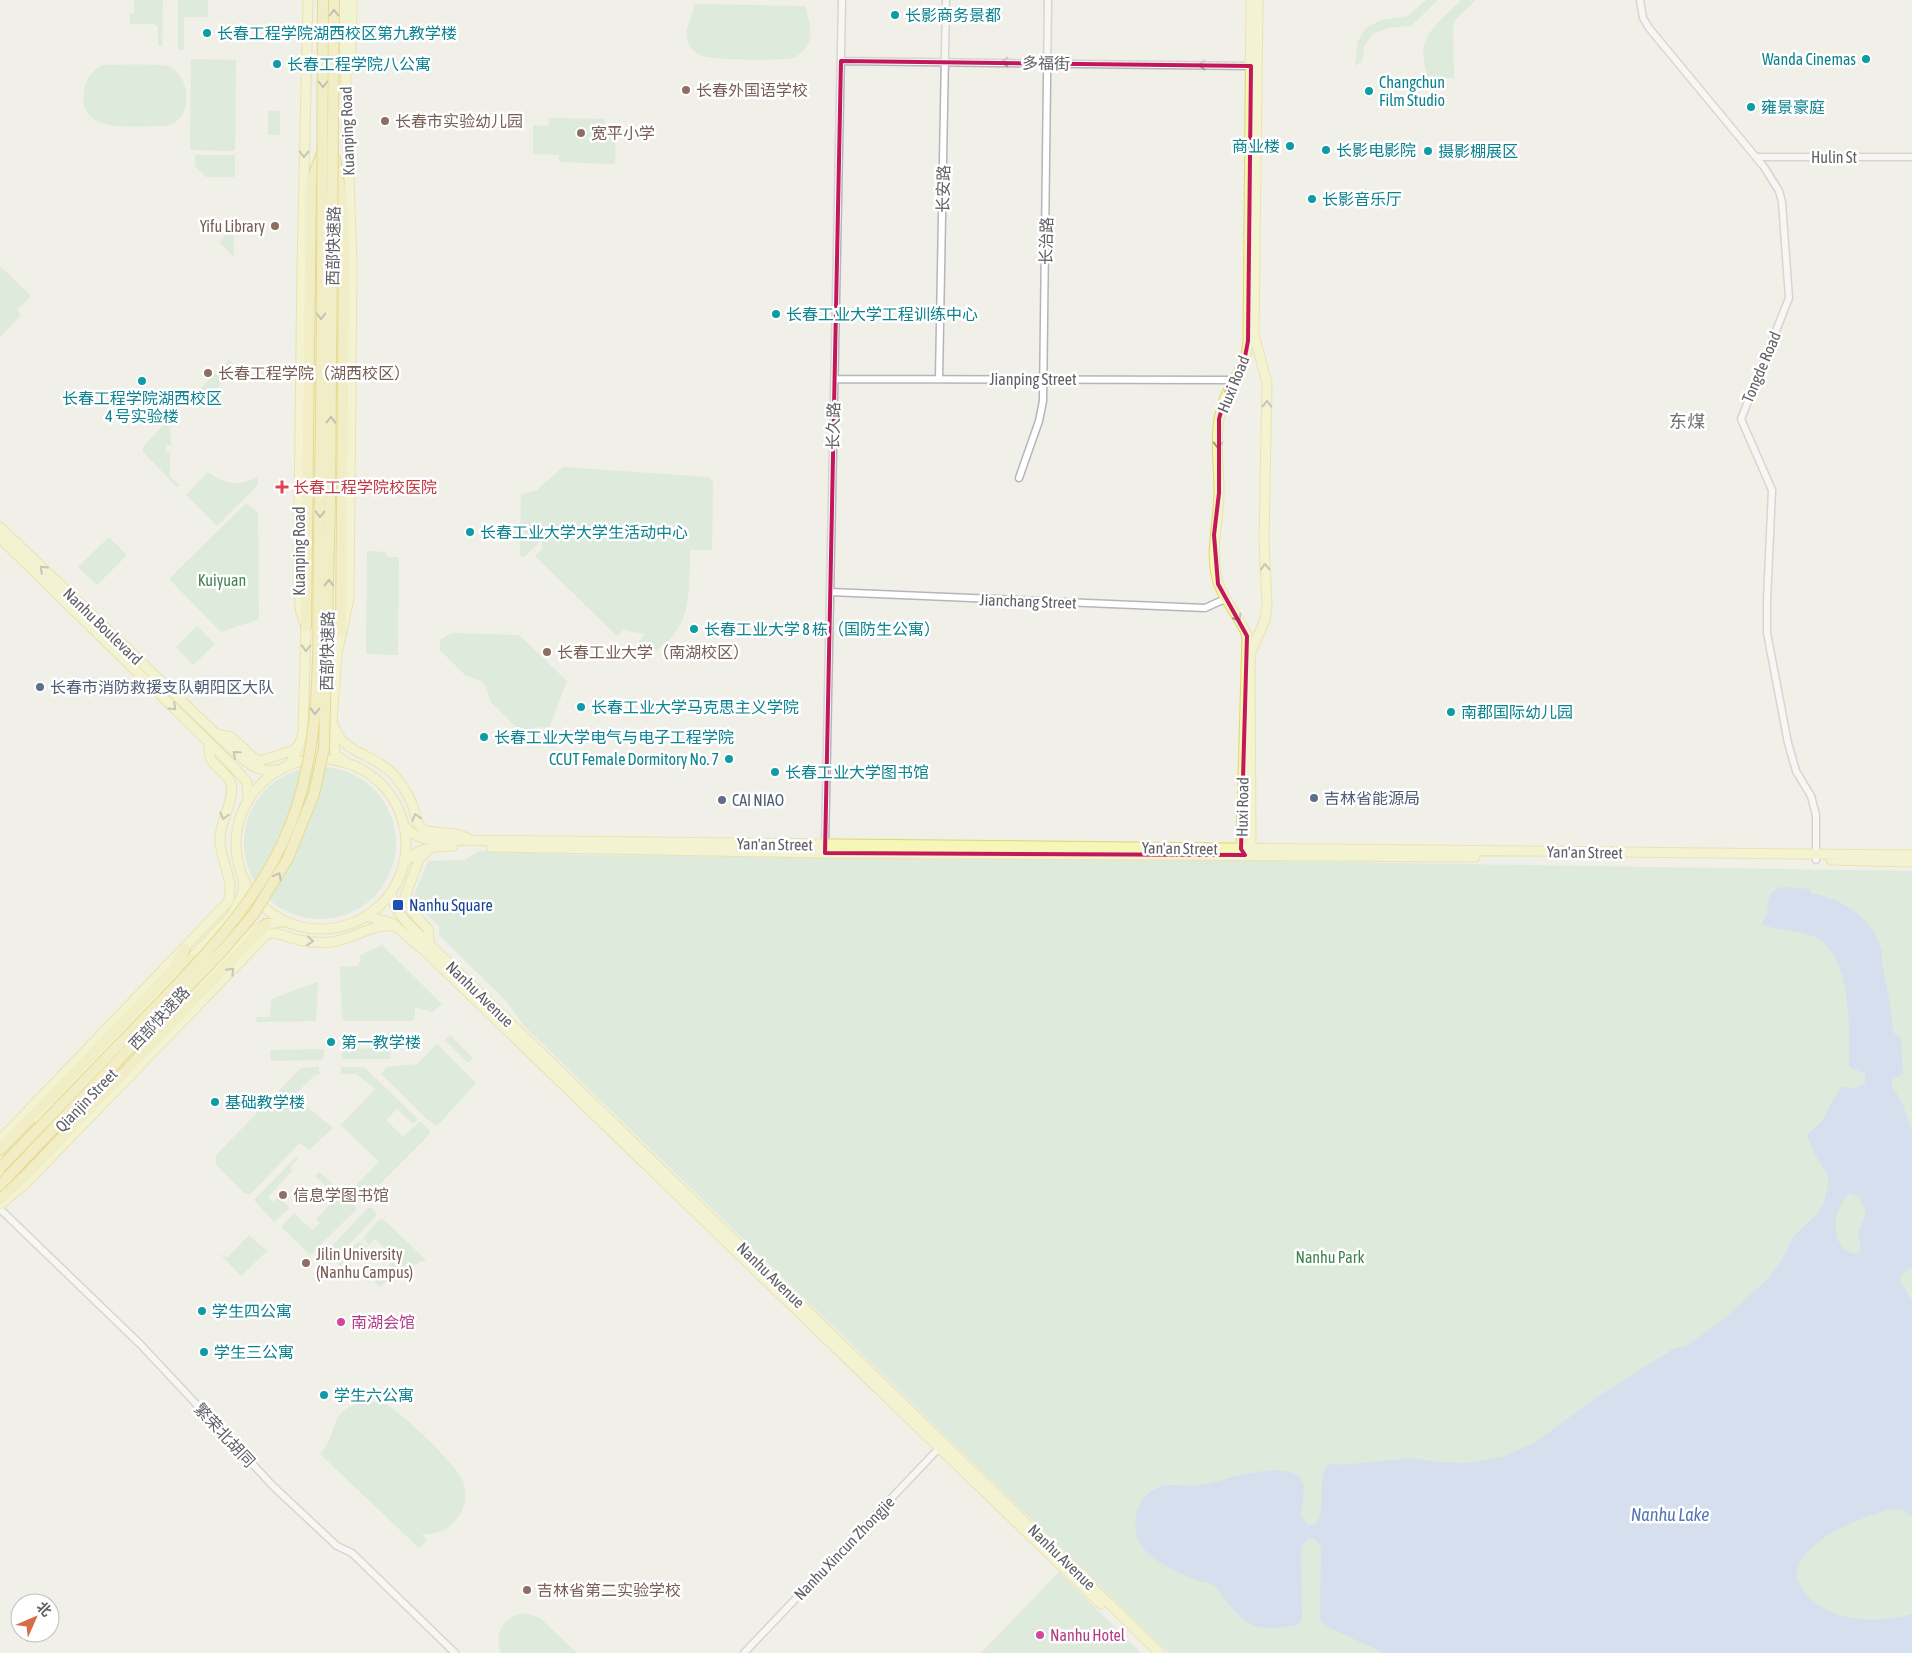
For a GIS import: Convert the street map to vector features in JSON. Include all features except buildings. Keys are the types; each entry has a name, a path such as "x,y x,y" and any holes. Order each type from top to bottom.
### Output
{"highway":[{"name":"西部快速路","path":"0,1168 183,978 245,907 282,846 300,799 309,768 314,726 320,500 323,0"},
{"name":"西部快速路","path":"0,1185 210,964 254,914 288,858 314,794 326,728 334,153 334,0"},
{"path":"306,626 311,182 322,153"},
{"path":"334,153 340,187 344,253 344,462 341,632"},
{"path":"0,1199 25,1176 266,924"},
{"path":"174,969 185,949"},
{"path":"0,1150 174,969 192,959"}],"main road":[{"name":"Kuanping Road","path":"284,768 301,743 303,733 306,626 301,613 298,580 308,0"},
{"name":"Kuanping Road","path":"343,0 352,285 349,598 341,632 332,719 332,745 336,755 348,764"},
{"path":"346,80 351,60 352,0"},
{"name":"Huxi Road","path":"1246,851 1247,636 1242,623 1225,599 1214,569 1214,535 1219,494 1219,419 1228,388 1244,362 1248,341 1251,0"},
{"name":"Huxi Road","path":"1246,851 1250,654 1265,620 1267,604 1264,541 1267,383 1254,335 1258,0"},
{"name":"Nanhu Boulevard","path":"0,527 215,734 256,769 267,772 284,768"},
{"name":"Nanhu Boulevard","path":"0,538 208,741 247,782 248,800"},
{"path":"332,719 341,742 380,762 400,783 409,796 421,828 433,832 453,832 472,840"},
{"path":"215,734 231,737 260,761 294,750 301,743"},
{"path":"208,741 210,758 226,774 232,789 220,837 221,854 231,886 226,905"},
{"path":"404,863 406,846 403,824 395,803 385,789 372,777 348,764 331,760 313,760 284,768 259,786 248,800 240,817 236,834 236,852 241,874 252,894 264,907 286,922 312,929 330,929 347,925 367,916 391,892 404,863 411,855 421,849 434,846 825,848"},
{"name":"Yan'an Street","path":"403,824 412,835 420,838 825,848 1816,857 1912,855"},
{"path":"430,945 428,929 407,906 404,900 419,859 434,846"},
{"name":"Yan'an Street","path":"1816,857 1912,862"},
{"path":"0,1140 226,905 241,874"},
{"name":"Qianjin Street","path":"0,1163 232,915 243,893 241,874"},
{"name":"Nanhu Avenue","path":"391,892 394,904 400,915 1152,1653"},
{"name":"Nanhu Avenue","path":"367,916 380,918 398,927 1160,1653"},
{"name":"Qianjin Street","path":"0,1190 245,936 266,924 286,922"},
{"name":"Qianjin Street","path":"0,1207 27,1182 268,933 299,940 329,942 351,938 382,925 398,927"}],"street":[{"name":"长久路","path":"825,848 842,0"},
{"name":"长安路","path":"939,378 946,0"},
{"name":"长治路","path":"1019,478 1039,421 1044,379 1048,0"},
{"name":"Tongde Road","path":"1640,0 1643,18 1649,28 1756,157 1772,179 1782,202 1789,298 1741,419 1772,490 1767,600 1768,633 1788,743 1796,771 1814,803 1816,815 1816,857"},
{"name":"多福街","path":"841,61 1251,66"},
{"name":"Hulin St","path":"1756,157 1912,157"},
{"name":"Jianping Street","path":"834,379 1232,380"},
{"name":"Jianchang Street","path":"830,592 1205,608 1225,599"},
{"name":"繁荣北胡同","path":"0,1207 140,1344 274,1487 337,1546 352,1554 455,1653"},
{"name":"Nanhu Xincun Zhongjie","path":"744,1653 942,1445"}],"highlighted area":[{"path":"841,61 1251,66 1248,341 1244,362 1228,387 1219,419 1219,493 1214,535 1218,584 1247,636 1241,849 1245,855 825,853"}],"green space":[{"path":"134,0 163,0 162,46 158,46 158,27 154,24 130,24 130,14 134,13"},
{"path":"178,0 208,0 208,17 184,17 184,50 178,50"},
{"path":"1426,0 1438,0 1411,26 1387,28 1373,34 1364,46 1362,61 1355,66 1358,41 1366,28 1381,20 1408,16"},
{"path":"1461,0 1476,0 1456,19 1453,27 1454,78 1428,78 1423,52 1425,42 1435,26"},
{"path":"694,4 806,6 810,31 809,41 800,54 785,59 733,59 703,56 693,50 686,33"},
{"path":"191,59 236,60 235,151 190,150"},
{"path":"102,65 171,67 183,82 186,92 184,111 171,124 160,126 110,125 98,121 89,115 84,106 84,92 90,76"},
{"path":"268,111 280,111 280,135 268,135"},
{"path":"549,118 604,119 605,124 616,124 615,164 559,162 559,155 533,154 533,125 549,126"},
{"path":"195,155 235,155 235,177 206,177 195,166"},
{"path":"233,228 234,257 219,242"},
{"path":"0,266 31,296 17,310 21,315 0,337"},
{"path":"229,360 233,364 233,372 203,403 193,396"},
{"path":"170,418 171,445 166,445 166,452 170,452 170,477 179,485 177,487 143,452 143,447"},
{"path":"563,467 708,477 713,482 712,550 690,550 688,602 684,616 669,640 655,651 637,661 631,658 630,653 645,634 623,630 617,636 535,556 542,549 542,540 524,557 520,556 521,494 537,490"},
{"path":"208,472 220,480 233,483 245,482 258,476 258,485 217,526 186,495"},
{"name":"Kuiyuan","path":"246,503 258,512 259,619 221,632 169,579"},
{"path":"109,537 127,555 97,585 78,567"},
{"path":"367,551 386,552 387,557 399,557 398,655 366,654"},
{"path":"197,626 215,644 193,665 176,647"},
{"path":"452,633 519,635 567,681 549,728 534,727 525,736 490,701 486,686 481,681 465,675 439,649 441,639"},
{"name":"Nanhu Square","path":"320,767 349,773 362,780 373,790 383,801 390,814 396,843 390,872 383,885 373,896 362,906 349,913 320,919 291,913 278,906 267,896 257,885 250,872 244,843 250,814 257,801 267,790 278,780 291,773"},
{"name":"Nanhu Park","path":"479,851 580,855 1268,861 1912,871 1912,1653 1169,1653 524,1026 506,1001 438,934 440,927 414,902 413,898 428,861 465,860"},
{"path":"382,945 442,1004 432,1012 415,1007 415,1019 411,1021 344,1021 342,1017 340,967 357,966 361,960 359,956"},
{"path":"318,982 316,1021 257,1022 256,1017 270,1017 271,999"},
{"path":"450,1035 473,1058 470,1062 467,1062 445,1040"},
{"path":"437,1044 476,1083 437,1126 427,1119 381,1074 386,1067 417,1064"},
{"path":"390,1048 391,1059 342,1059 341,1049"},
{"path":"324,1049 323,1060 271,1061 270,1050"},
{"path":"318,1067 320,1074 315,1075 293,1096 333,1128 309,1150 300,1143 250,1194 245,1194 216,1165 216,1155 301,1068"},
{"path":"341,1067 364,1067 418,1119 413,1124 397,1109 386,1120 403,1137 420,1121 430,1131 430,1134 362,1202 350,1191 379,1162 341,1125 375,1089 356,1074 341,1074"},
{"path":"296,1157 298,1159 290,1167 293,1170 268,1197 273,1202 278,1197 290,1208 274,1222 254,1200"},
{"path":"320,1172 356,1207 356,1210 310,1255 281,1227 294,1213 312,1230 320,1223 316,1219 337,1197 315,1176"},
{"path":"368,1208 372,1208 377,1215 335,1259 331,1259 326,1252"},
{"path":"383,1219 426,1260 403,1269 380,1287 374,1281 395,1259 375,1239 369,1245 363,1238 379,1220"},
{"path":"249,1235 267,1251 241,1276 219,1253 227,1258"},
{"path":"358,1242 367,1247 353,1262 348,1258 340,1266 337,1262"},
{"path":"364,1402 387,1405 416,1428 451,1464 465,1486 463,1507 459,1516 445,1530 432,1534 422,1534 427,1540 419,1548 320,1454 330,1439 335,1424 344,1411"},
{"path":"1059,1572 1141,1653 981,1653"},
{"path":"526,1613 540,1618 577,1653 501,1653 499,1639 503,1626 512,1617"}],"water":[{"name":"Nanhu Lake","path":"1781,887 1810,889 1810,893 1834,900 1863,918 1876,937 1882,952 1882,966 1893,1032 1901,1039 1903,1074 1893,1079 1891,1085 1902,1102 1912,1131 1912,1267 1901,1275 1900,1280 1912,1301 1912,1517 1901,1509 1892,1509 1866,1517 1838,1530 1813,1546 1804,1556 1798,1568 1797,1576 1803,1590 1813,1601 1839,1615 1868,1620 1912,1614 1912,1653 1384,1653 1328,1627 1320,1620 1321,1547 1315,1539 1309,1538 1301,1547 1302,1619 1298,1624 1277,1628 1259,1627 1251,1624 1236,1612 1214,1586 1170,1568 1146,1552 1137,1536 1135,1527 1136,1517 1142,1501 1147,1495 1154,1489 1162,1486 1203,1485 1270,1470 1294,1473 1301,1479 1304,1487 1301,1516 1308,1525 1314,1525 1320,1514 1323,1474 1326,1467 1333,1463 1341,1465 1412,1458 1436,1462 1466,1463 1503,1457 1536,1442 1597,1397 1675,1348 1686,1346 1720,1322 1768,1279 1781,1261 1793,1237 1817,1214 1823,1205 1828,1186 1828,1175 1814,1153 1807,1135 1822,1121 1842,1087 1856,1088 1865,1083 1865,1074 1849,1067 1848,1016 1843,978 1829,948 1810,935 1768,927 1762,924 1767,914 1771,894","holes":["1850,1193 1860,1198 1866,1211 1858,1234 1861,1250 1857,1254 1848,1251 1841,1245 1837,1237 1836,1228 1839,1208 1844,1199"]}],"place":[{"name":"长影商务景都","path":"895,15"},
{"name":"长春工程学院湖西校区第九教学楼","path":"207,33"},
{"name":"Wanda Cinemas","path":"1866,59"},
{"name":"长春工程学院八公寓","path":"277,64"},
{"name":"长春外国语学校","path":"686,90"},
{"name":"Changchun Film Studio","path":"1369,91"},
{"name":"雍景豪庭","path":"1751,107"},
{"name":"长春市实验幼儿园","path":"385,121"},
{"name":"宽平小学","path":"581,133"},
{"name":"商业楼","path":"1290,146"},
{"name":"长影电影院","path":"1326,150"},
{"name":"摄影棚展区","path":"1428,151"},
{"name":"长影音乐厅","path":"1312,199"},
{"name":"Yifu Library","path":"275,226"},
{"name":"长春工业大学工程训练中心","path":"776,314"},
{"name":"长春工程学院（湖西校区）","path":"208,373"},
{"name":"长春工程学院湖西校区 4 号实验楼","path":"142,381"},
{"name":"长春工程学院校医院","path":"282,487"},
{"name":"长春工业大学大学生活动中心","path":"470,532"},
{"name":"长春工业大学 8 栋（国防生公寓）","path":"694,629"},
{"name":"长春工业大学（南湖校区）","path":"547,652"},
{"name":"长春市消防救援支队朝阳区大队","path":"40,687"},
{"name":"长春工业大学马克思主义学院","path":"581,707"},
{"name":"南郡国际幼儿园","path":"1451,712"},
{"name":"长春工业大学电气与电子工程学院","path":"484,737"},
{"name":"CCUT Female Dormitory No. 7","path":"729,759"},
{"name":"长春工业大学图书馆","path":"775,772"},
{"name":"吉林省能源局","path":"1314,798"},
{"name":"CAI NIAO","path":"722,800"},
{"name":"Nanhu Square","path":"398,905"},
{"name":"第一教学楼","path":"331,1042"},
{"name":"基础教学楼","path":"215,1102"},
{"name":"信息学图书馆","path":"283,1195"},
{"name":"Jilin University (Nanhu Campus)","path":"306,1263"},
{"name":"学生四公寓","path":"202,1311"},
{"name":"南湖会馆","path":"341,1322"},
{"name":"学生三公寓","path":"204,1352"},
{"name":"学生六公寓","path":"324,1395"},
{"name":"吉林省第二实验学校","path":"527,1590"},
{"name":"Nanhu Hotel","path":"1040,1635"}],"district":[{"name":"东煤","path":"1687,422"}]}
